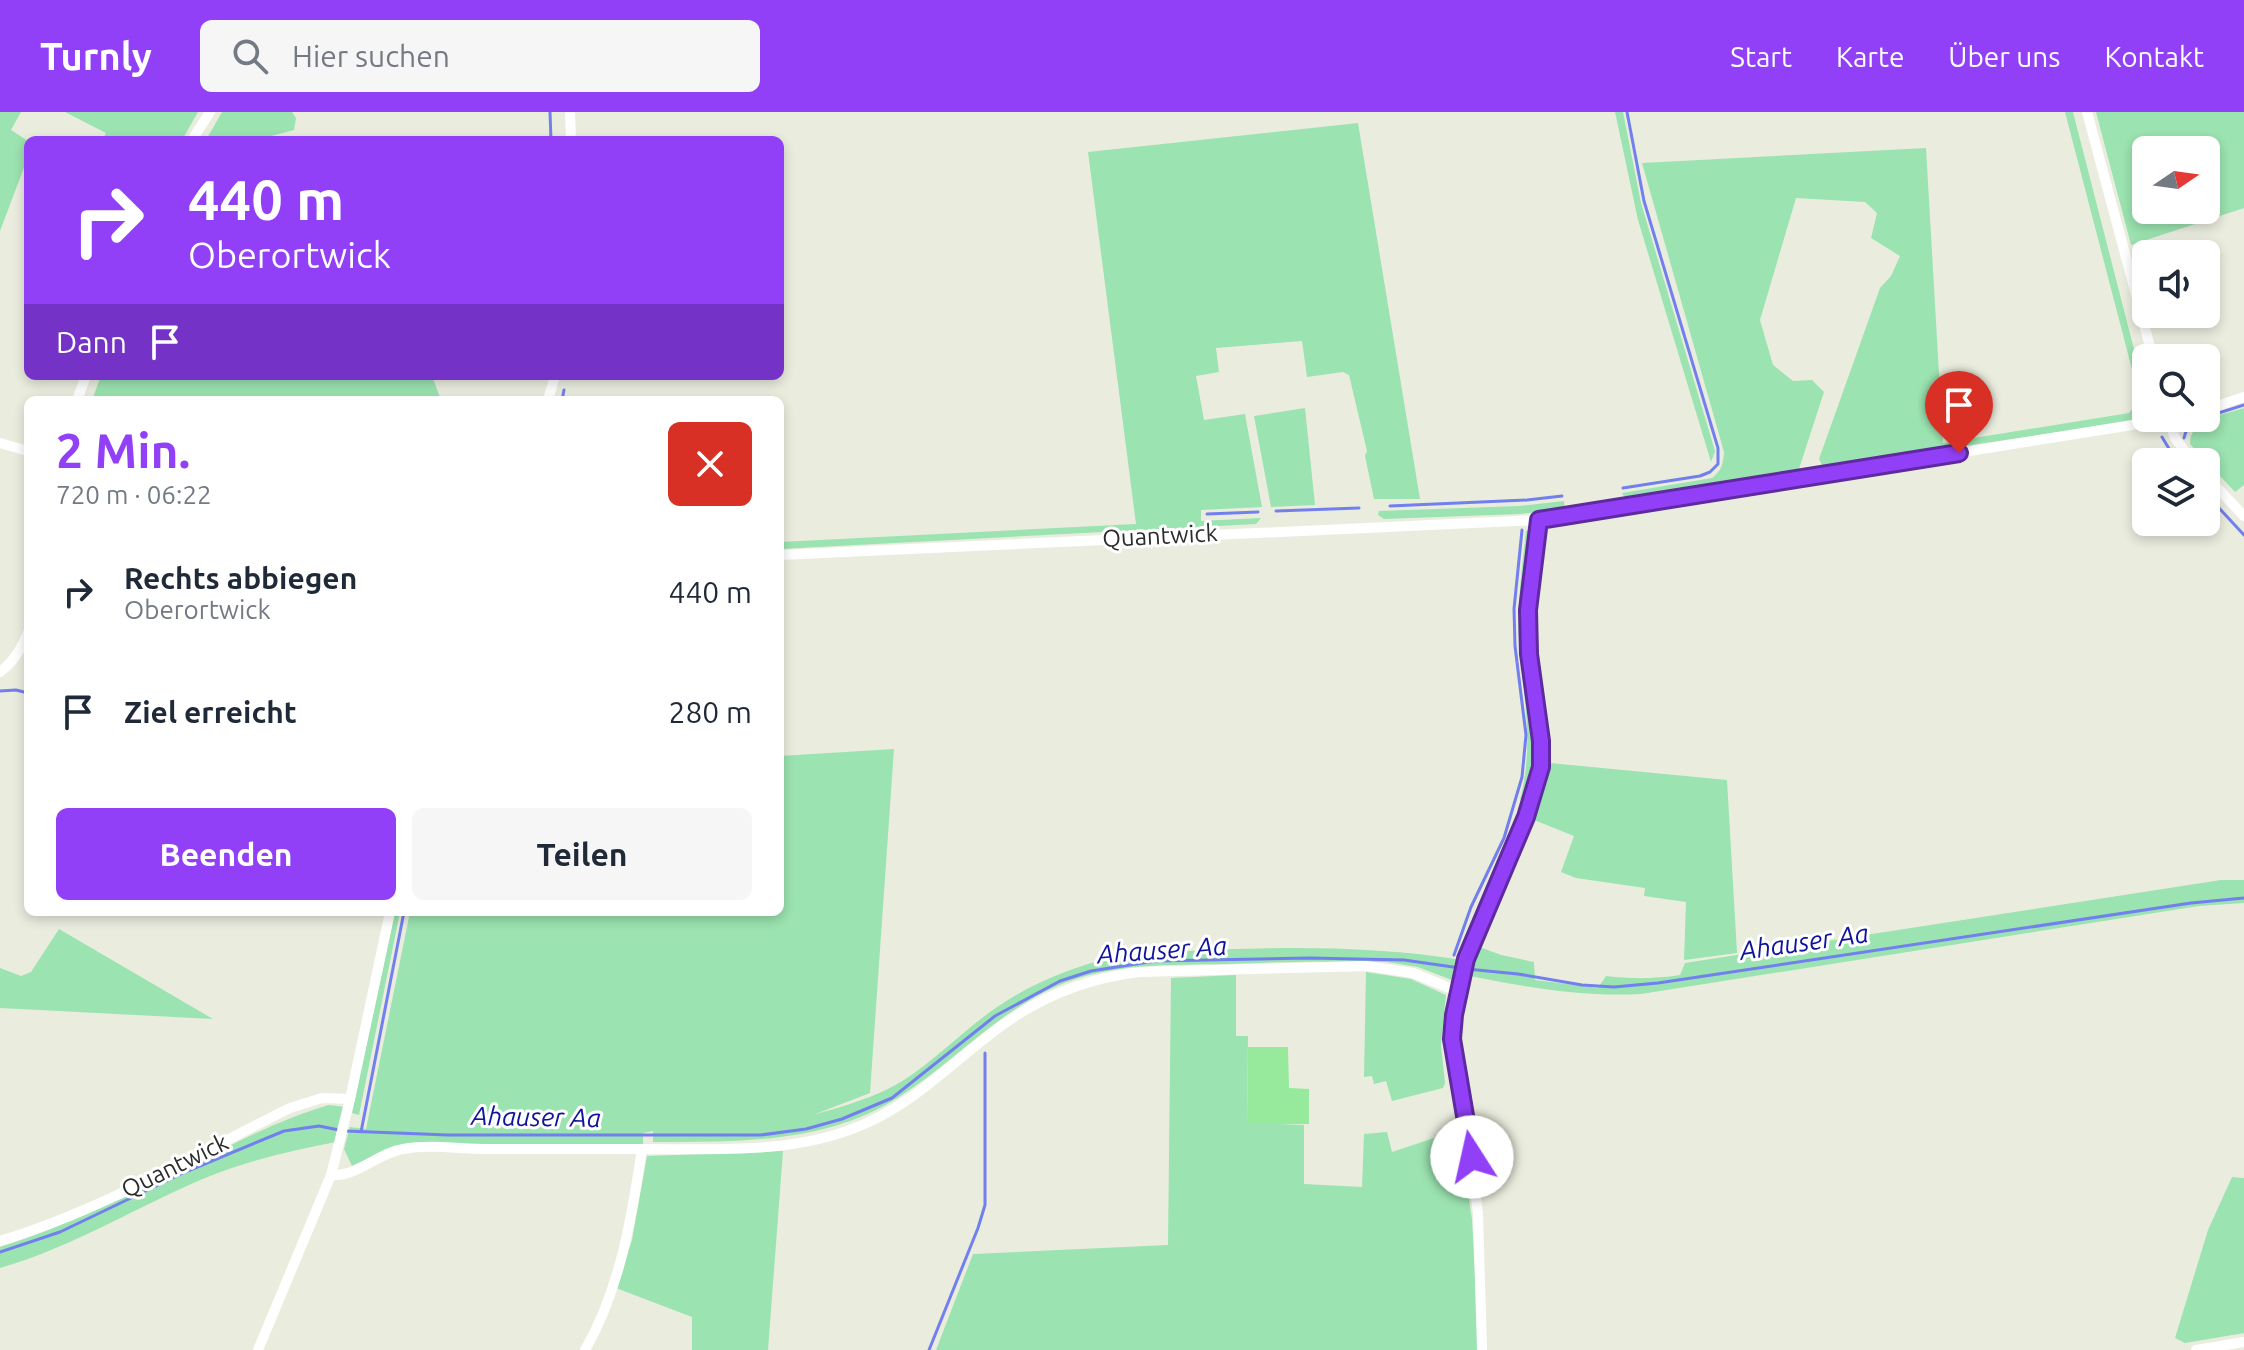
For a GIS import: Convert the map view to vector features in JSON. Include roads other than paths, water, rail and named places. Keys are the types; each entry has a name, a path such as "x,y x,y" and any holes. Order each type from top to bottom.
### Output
{"street":[{"path":"195,136 210,112"},
{"path":"570,112 571,136"},
{"path":"2087,112 2149,344"},
{"path":"2220,405 2244,397"},
{"name":"Quantwick","path":"784,555 1539,520 2132,425"},
{"path":"0,443 24,450"},
{"path":"2220,491 2244,516"},
{"path":"1482,1350 1474,1177 1452,1039 1457,991 1466,959 1526,817 1541,767 1541,741 1529,654 1528,610 1539,520"},
{"path":"0,672 8,666 24,640"},
{"path":"258,1350 331,1175 345,1124 389,916"},
{"path":"331,1175 343,1176 404,1149 769,1147 857,1127 900,1106 1005,1023 1030,1007 1072,987 1115,975 1367,966 1413,973 1457,991"},
{"name":"Quantwick","path":"0,1241 40,1229 109,1198 290,1108 322,1098 350,1099"},
{"path":"585,1350 611,1290 626,1238 642,1149"},
{"path":"2196,1350 2244,1342"}],"waterway":[{"path":"550,112 551,136"},
{"path":"1623,488 1700,476 1718,464 1718,448 1644,201 1627,112"},
{"path":"563,396 564,390"},
{"path":"2220,413 2244,405"},
{"path":"2184,438 2186,432"},
{"path":"2162,437 2169,448"},
{"path":"1390,506 1562,496"},
{"path":"1276,511 1359,508"},
{"path":"2220,509 2244,535"},
{"path":"1207,514 1258,512"},
{"path":"1454,955 1471,907 1504,838 1522,777 1526,735 1515,646 1514,609 1522,530"},
{"path":"0,691 24,692"},
{"name":"Ahauser Aa","path":"1467,969 1582,985 1614,987 1658,983 2191,903 2244,898"},
{"path":"361,1132 403,916"},
{"name":"Ahauser Aa","path":"346,1131 448,1135 761,1135 806,1129 842,1119 892,1098 995,1016 1060,981 1091,971 1155,961 1310,958 1404,960 1460,968"},
{"path":"929,1350 985,1205 985,1053"},
{"name":"Ahauser Aa","path":"0,1252 60,1232 183,1173 284,1131 319,1126 339,1130"}]}
